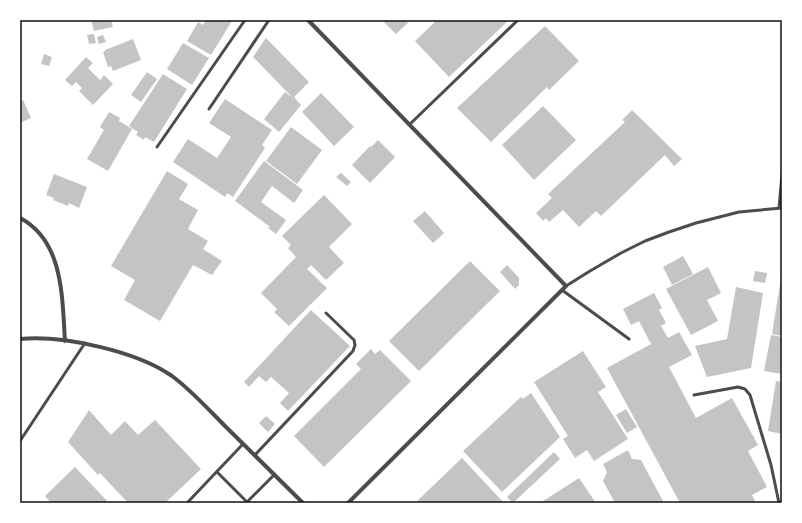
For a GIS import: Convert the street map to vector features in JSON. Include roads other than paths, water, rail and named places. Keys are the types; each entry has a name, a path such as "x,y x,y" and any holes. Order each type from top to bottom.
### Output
{"street":[{"path":"308,20 566,286 348,503"},
{"path":"20,218 36,230 47,242 59,273 65,341"},
{"path":"20,339 31,338 85,344 121,353 145,362 172,376 195,396 303,503"}],"lane":[{"path":"157,147 245,20"},
{"path":"209,109 269,20"},
{"path":"410,124 518,20"},
{"path":"566,286 621,253 668,232 739,212 781,208 782,175"},
{"path":"562,290 629,339"},
{"path":"255,455 352,351 355,344 354,340 326,313"},
{"path":"20,441 85,344"},
{"path":"694,395 738,387 745,389 750,395 771,466 779,503"},
{"path":"187,503 244,444"},
{"path":"217,472 247,502 274,474"}]}
